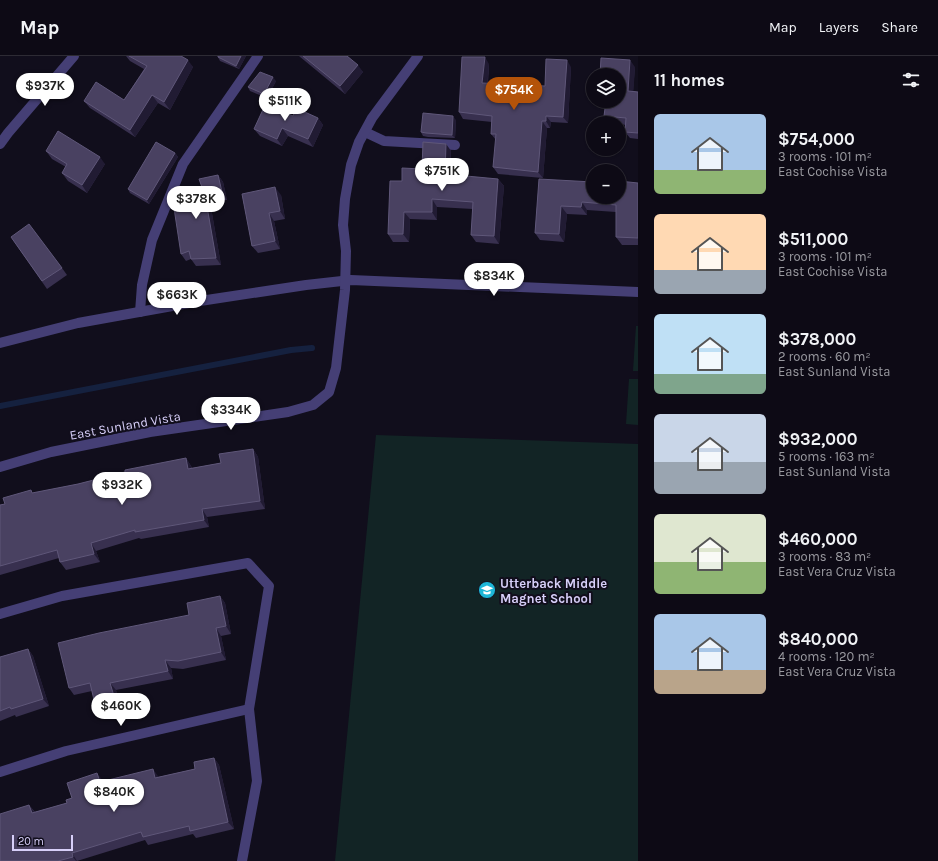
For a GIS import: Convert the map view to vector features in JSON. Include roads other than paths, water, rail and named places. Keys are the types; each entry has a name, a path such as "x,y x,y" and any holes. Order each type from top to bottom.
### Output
{"street":[{"path":"0,144 74,56"},
{"path":"140,312 142,285 152,240 183,164 258,56"},
{"name":"East Sunland Vista","path":"0,467 51,452 150,432 288,412 313,405 329,392 336,368 349,280 343,225 350,165 372,118 418,56"},
{"path":"365,132 384,141 455,145"},
{"path":"0,342 78,323 200,301 349,280 638,292"},
{"path":"0,614 62,596 248,563 269,586 249,709 257,781 242,861"},
{"path":"0,772 66,751 249,709"}],"waterway":[{"path":"0,406 291,350 312,348"}],"place":[{"name":"Utterback Middle Magnet School","path":"487,590"}]}
